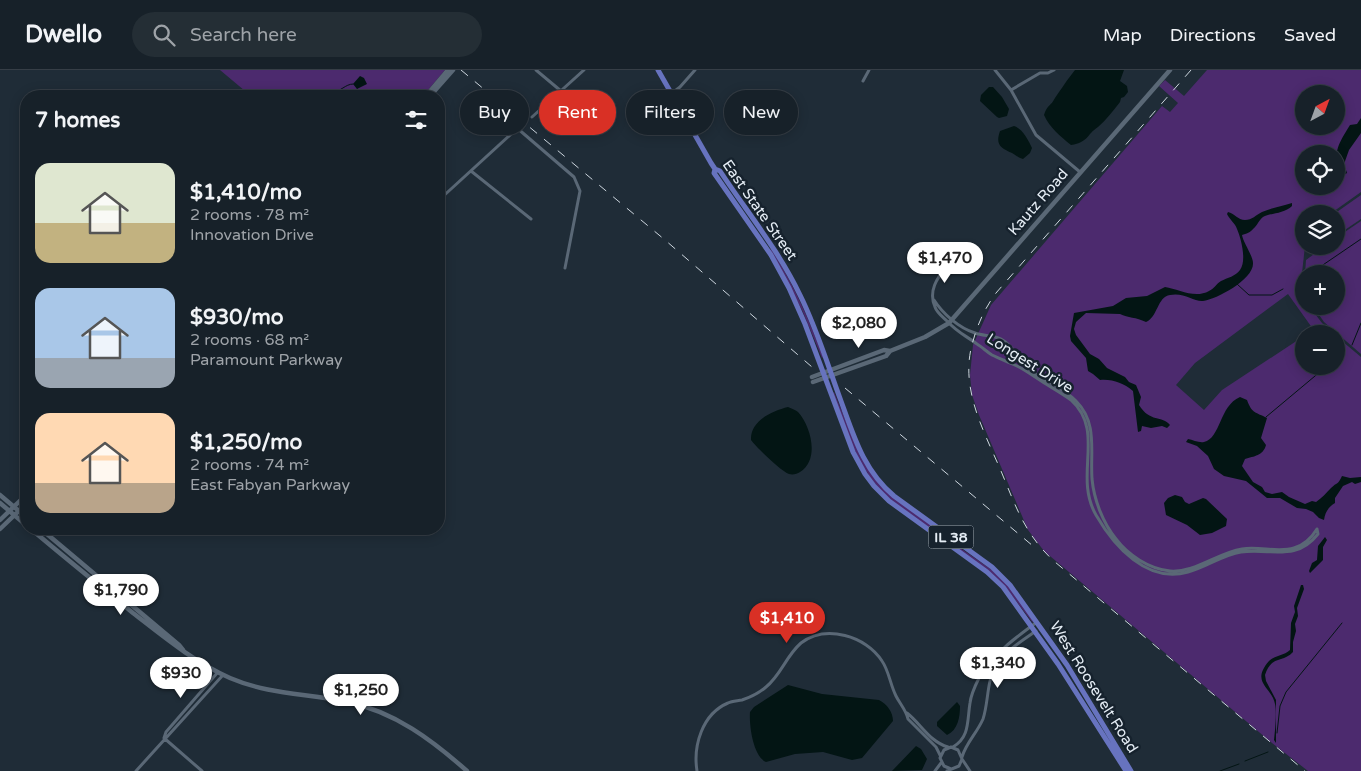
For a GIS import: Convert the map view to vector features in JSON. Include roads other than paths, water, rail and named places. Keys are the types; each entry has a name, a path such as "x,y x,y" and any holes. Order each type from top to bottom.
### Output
{"main road":[{"path":"431,90 448,70"},
{"path":"435,90 453,70"},
{"name":"East State Street","path":"658,70 669,90"},
{"name":"Kautz Road","path":"813,380 884,350 890,351 926,337 951,321 1170,70"},
{"name":"East State Street","path":"695,135 715,169 720,171 791,277 808,313 831,373"},
{"name":"West Roosevelt Road","path":"715,169 714,173 760,239 782,275 802,317 855,458 874,486 894,505 994,578 1008,593 1034,629 1126,771"},
{"name":"West Roosevelt Road","path":"831,373 859,449 877,479 894,496 997,571 1017,593 1042,627 1077,681 1131,771"},
{"path":"0,494 20,511 0,530"},
{"path":"0,520 20,501"},
{"path":"0,503 20,520"},
{"path":"38,535 177,648 220,673 270,691 347,702 384,714 423,735 467,771"},
{"path":"48,535 184,651"}],"street":[{"path":"536,70 560,90"},
{"path":"562,90 584,70"},
{"path":"676,90 695,70"},
{"path":"863,81 869,70"},
{"path":"995,70 1011,90 1036,135 1080,172"},
{"path":"1011,90 1039,72 1048,73 1054,70"},
{"path":"532,116 539,110"},
{"path":"445,195 510,135"},
{"path":"525,135 574,177 580,191 565,268"},
{"path":"472,170 531,219"},
{"path":"947,266 934,284 933,299 938,312 951,321"},
{"name":"Longest Drive","path":"951,321 979,334 993,336 1002,340 1014,350 1027,367 1066,392 1080,406 1086,415 1092,431 1093,481 1103,518 1116,540 1141,561 1162,569 1182,570 1222,554 1243,549 1283,550 1295,548 1302,544 1317,529 1318,534 1307,545 1294,551 1283,553 1242,552 1178,574 1154,570 1134,561 1110,538 1094,512 1090,501 1086,479 1089,436 1080,410 1064,395 1018,366 992,355 976,342 958,332 951,321"},
{"path":"976,342 979,334"},
{"path":"951,770 960,765 965,749 982,720 987,705 990,679 996,666 1012,647 1034,629 1038,622"},
{"path":"940,755 944,750 959,744 966,733 972,696 980,676 1005,646 1034,629 1042,627"},
{"path":"697,771 698,741 708,720 715,712 726,704 750,697 767,686 776,677 792,652 806,640 832,634 846,636 862,642 875,651 886,667 896,697 906,713 940,744 958,750 970,771"},
{"path":"136,771 164,738 166,732 220,673"},
{"path":"906,713 913,725 936,748 941,762 946,768 960,770"},
{"path":"164,738 202,771"},
{"path":"935,771 941,762"}],"waterway":[{"path":"340,90 353,84"},
{"path":"1323,265 1361,239"},
{"path":"1237,284 1249,295 1272,295 1283,289"},
{"path":"1352,345 1361,323"},
{"path":"1266,417 1316,375"},
{"path":"1277,733 1280,706 1286,692 1342,623"},
{"path":"1245,761 1268,752"},
{"path":"1220,771 1239,764"}],"railway":[{"path":"461,70 665,240 812,367"},
{"path":"1191,70 996,293 982,316 973,341 969,358 971,391 981,424 1022,520 1045,552 1305,771"},
{"path":"845,388 1033,546"}]}
